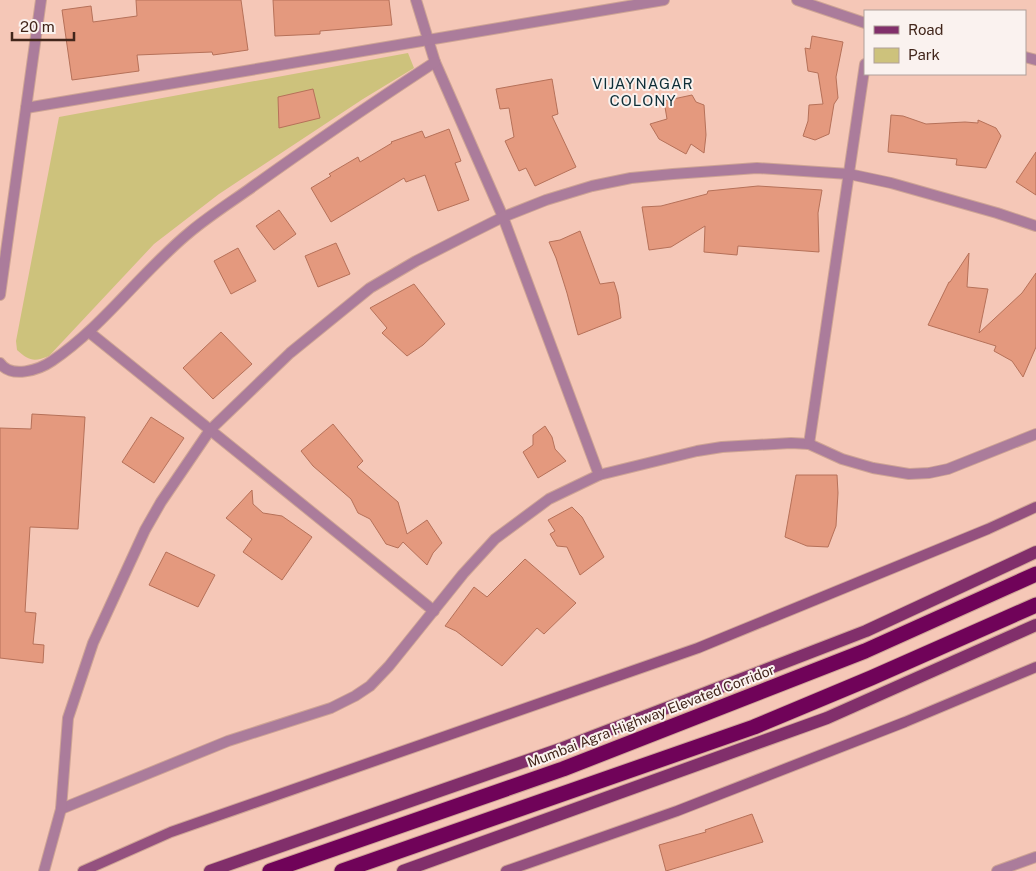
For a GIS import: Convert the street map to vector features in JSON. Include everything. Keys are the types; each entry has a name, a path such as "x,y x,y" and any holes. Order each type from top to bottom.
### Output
{"highway":[{"name":"Mumbai Agra Highway Elevated Corridor","path":"270,871 363,840 609,751 865,651 1036,574"},
{"path":"342,871 754,727 1036,605"}],"main road":[{"path":"210,871 578,742 866,630 1036,552"},
{"path":"403,871 826,718 1036,625"}],"street":[{"path":"0,295 41,0"},
{"path":"416,0 434,62 503,217 599,475"},
{"path":"26,108 664,0"},
{"path":"797,0 864,23"},
{"path":"0,363 8,370 29,371 51,362 89,332 139,280 189,233 316,140 434,62"},
{"path":"809,444 864,71"},
{"path":"44,871 61,809 68,718 93,643 145,530 161,502 210,430 290,352 370,288 503,217 555,197 592,186 631,178 672,174 757,168 849,174 891,183 1036,226"},
{"path":"89,332 434,611"},
{"path":"61,809 228,741 331,708 355,696 370,686 389,666 462,574 495,539 549,499 599,475 697,450 791,442 809,444 842,459 873,468 909,474 929,473 948,469 1036,434"},
{"path":"83,871 171,832 698,648 988,529 1036,507"},
{"path":"506,871 678,811 905,722 1036,667"},
{"path":"997,871 1036,857"}],"green space":[{"path":"408,53 414,68 363,99 219,194 154,244 49,356 35,360 17,350 16,341 59,117"}],"building":[{"path":"136,0 241,0 248,50 213,55 212,52 137,55 139,71 72,80 62,10 91,6 93,22 137,16"},
{"path":"273,0 389,0 392,25 320,31 320,34 275,36"},
{"path":"812,36 843,42 836,77 838,98 834,104 829,134 815,140 803,136 808,121 809,105 823,104 818,73 808,71 805,48 810,49"},
{"path":"552,79 558,114 552,116 576,167 535,186 526,168 519,171 505,141 514,137 509,108 500,109 496,89"},
{"path":"313,89 320,118 279,128 278,97"},
{"path":"692,95 696,102 704,105 706,135 704,153 691,144 686,154 659,139 650,124 667,119 664,101"},
{"path":"891,115 903,116 926,124 978,123 978,120 996,128 1001,136 986,168 956,165 957,159 888,152"},
{"path":"449,129 461,161 455,163 469,200 438,211 425,175 406,182 404,178 331,222 311,188 331,176 329,174 358,157 360,162 391,142 422,131 425,138"},
{"path":"1036,152 1036,195 1016,182"},
{"path":"758,186 822,190 818,213 819,252 738,246 737,255 704,252 705,226 671,247 649,250 642,207 661,206 707,194 708,191"},
{"path":"279,210 296,234 274,250 256,226"},
{"path":"580,231 600,284 614,282 621,318 578,335 567,293 549,242 560,240"},
{"path":"336,243 350,274 318,287 305,256"},
{"path":"238,248 256,281 231,294 214,261"},
{"path":"969,253 967,287 988,289 979,333 1022,293 1036,273 1036,347 1023,377 1012,361 994,351 996,346 928,325 949,282"},
{"path":"414,284 445,324 423,345 407,356 382,333 387,328 370,308"},
{"path":"221,332 252,364 213,399 183,368"},
{"path":"32,414 85,417 78,529 30,527 25,612 36,613 33,644 44,645 43,663 0,658 0,428 31,429"},
{"path":"151,417 184,438 154,483 122,462"},
{"path":"333,424 363,461 357,467 398,502 407,534 427,520 442,543 433,553 427,565 403,542 398,548 386,544 370,519 358,513 351,499 313,466 301,451"},
{"path":"545,426 552,437 555,449 566,461 538,478 523,452 533,445 533,435"},
{"path":"796,475 837,475 836,526 828,547 807,546 785,537"},
{"path":"252,490 253,504 263,513 282,516 312,537 282,580 243,552 252,539 226,518"},
{"path":"572,507 582,517 604,557 580,575 567,547 557,546 550,534 555,531 548,520"},
{"path":"166,552 215,575 198,607 149,585"},
{"path":"525,559 576,603 544,634 537,628 502,666 456,631 445,626 474,587 487,597"},
{"path":"752,814 763,842 666,871 659,845 706,832 705,830"}],"district":[{"name":"VIJAYNAGAR COLONY","path":"643,92"}]}
